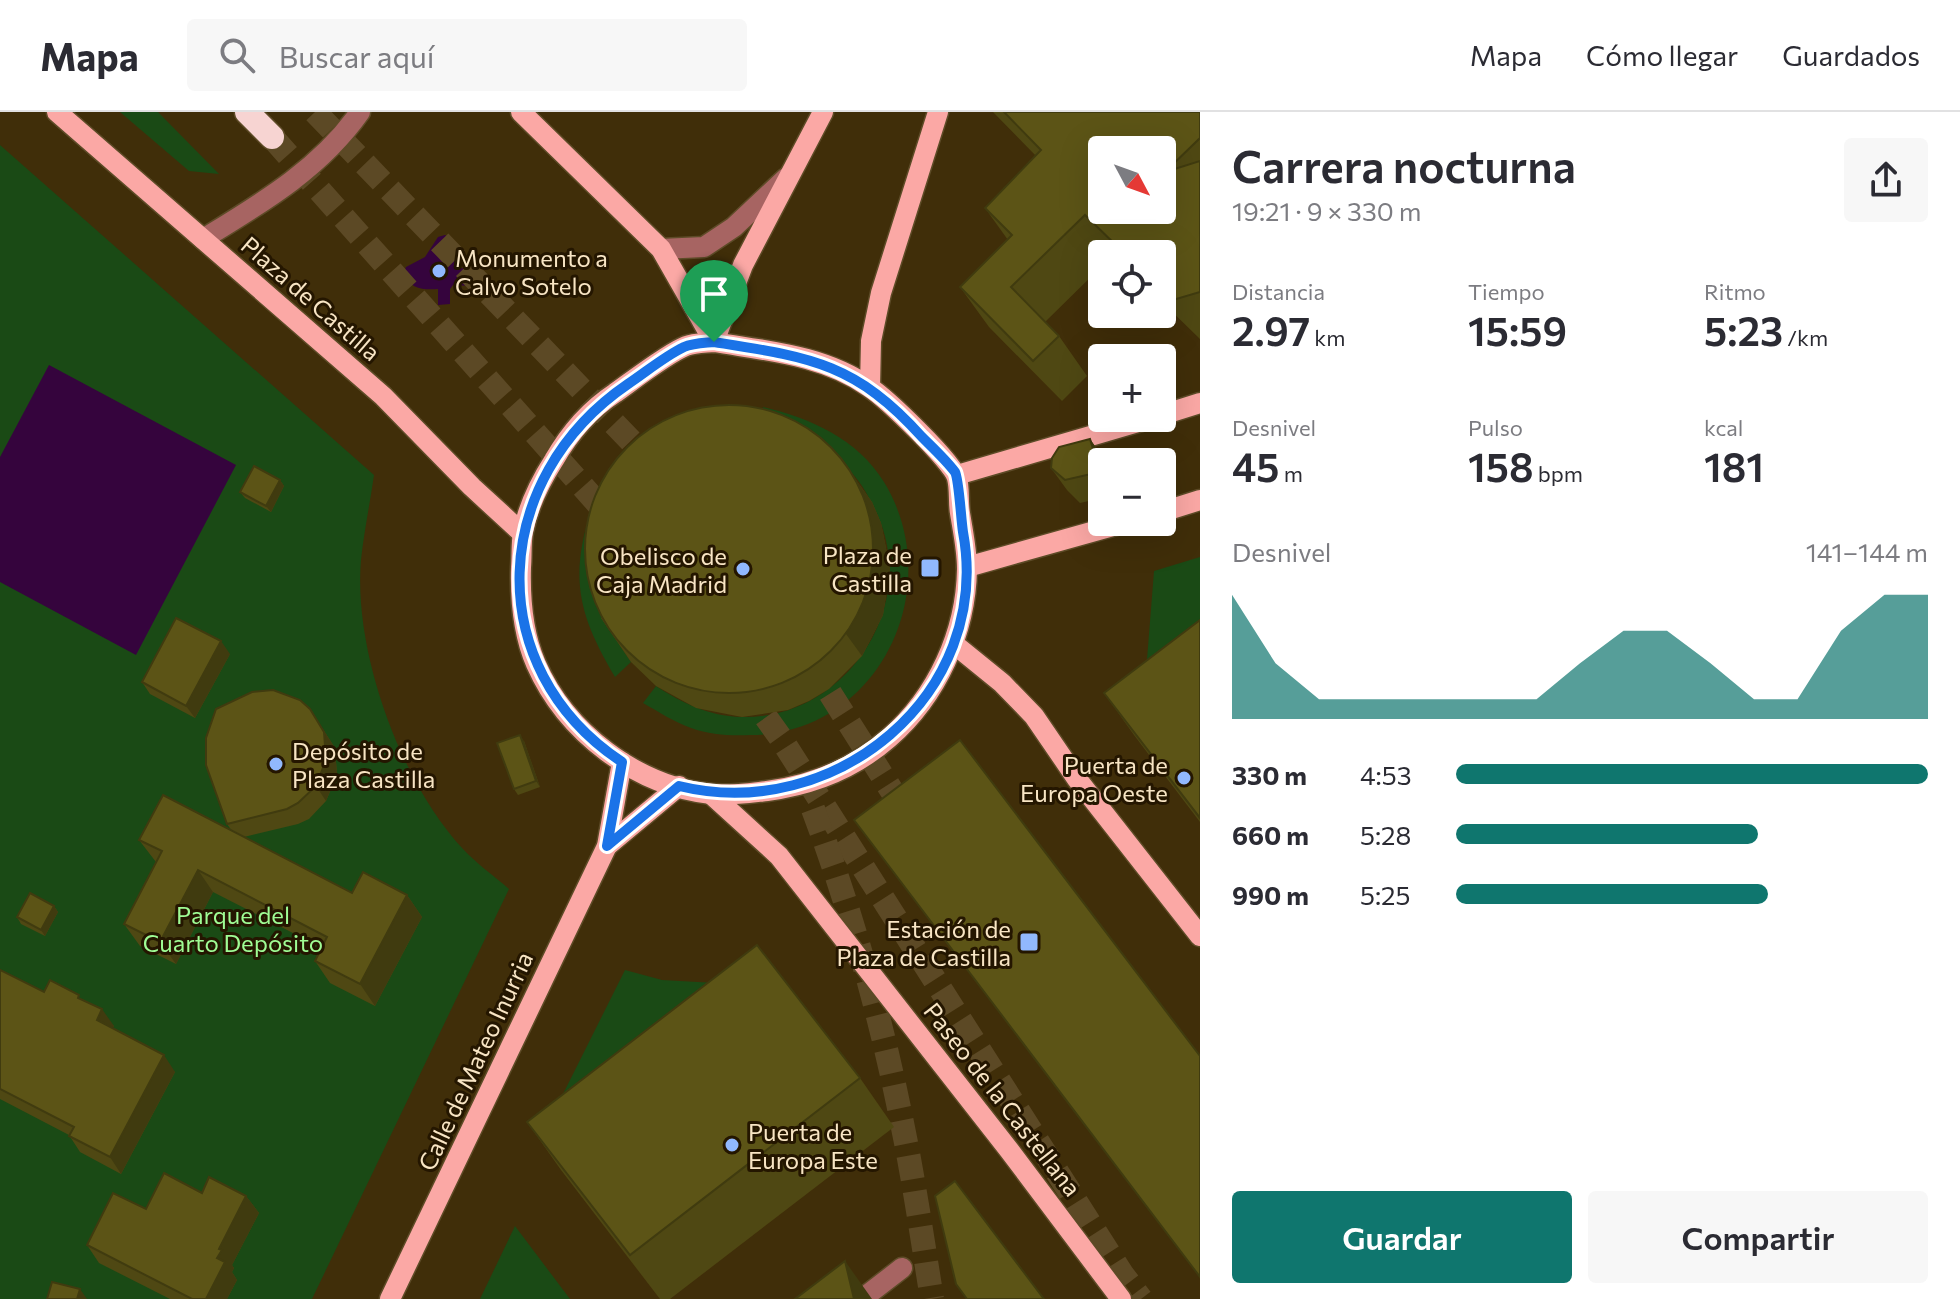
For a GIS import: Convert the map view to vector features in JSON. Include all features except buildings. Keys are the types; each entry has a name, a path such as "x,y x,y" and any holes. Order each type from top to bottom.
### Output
{"highway":[{"path":"247,112 272,137"}],"main road":[{"name":"Plaza de Castilla","path":"57,112 383,396 522,533"},
{"path":"521,112 661,249 714,342"},
{"path":"714,342 743,265 823,112"},
{"path":"870,387 871,341 881,293 938,112"},
{"path":"714,342 817,361 870,387 907,420 957,475 967,567 964,606 954,644 930,689 909,718 864,757 839,771 782,789 749,793 711,794 679,786 645,775 599,746 577,725 551,691 536,664 525,627 520,591 522,533 541,483 562,446 603,401 686,346 714,342"},
{"path":"1176,411 1200,403"},
{"path":"957,475 1104,432"},
{"path":"1176,508 1200,500"},
{"path":"967,567 1088,533"},
{"path":"954,644 1002,683 1034,716 1077,779 1200,936"},
{"name":"Calle de Mateo Inurria","path":"390,1299 607,846 622,762"},
{"name":"Calle de Mateo Inurria","path":"607,846 679,786"},
{"name":"Paseo de la Castellana","path":"711,794 779,856 1121,1299"}],"street":[{"path":"203,239 290,185 327,153 360,112"},
{"path":"661,249 704,247 734,227 786,178"},
{"path":"862,1299 902,1268"}],"green space":[{"path":"120,112 158,112 219,174 189,171"},
{"name":"Parque del Cuarto Depósito","path":"0,145 374,475 361,560 361,596 373,674 386,714 401,753 440,821 468,854 509,889 312,1299 0,1299"},
{"path":"763,407 798,417 831,432 861,454 884,482 902,523 908,566 904,608 890,648 867,682 835,710 796,728 751,735 714,734 685,726 643,703 656,686 696,708 729,716 778,713 811,700 840,680 863,653 880,622 888,587 888,552 878,516 860,483 837,461 760,428"},
{"path":"592,507 617,641 631,662 615,677 593,634 581,595 581,555"},
{"path":"1200,557 1200,631 1146,672 1154,571"},
{"path":"625,970 662,980 734,984 548,1124"},
{"path":"515,1226 570,1299 480,1299"}],"shaded area":[{"path":"445,235 454,241 458,249 459,268 478,269 472,286 453,285 450,304 438,305 438,289 418,288 409,283 403,274 406,267 425,257 438,237"},
{"path":"49,365 236,465 136,655 0,582 0,457"}],"tunnel":[{"path":"315,112 655,466"},
{"path":"272,137 616,524"},
{"path":"811,663 909,818"},
{"path":"745,688 780,737 1122,1274 1141,1299"},
{"path":"813,809 851,921 883,1036 909,1159 932,1299"}],"place":[{"name":"Monumento a Calvo Sotelo","path":"439,271"},
{"name":"Plaza de Castilla","path":"930,568"},
{"name":"Obelisco de Caja Madrid","path":"743,569"},
{"name":"Depósito de Plaza Castilla","path":"276,764"},
{"name":"Puerta de Europa Oeste","path":"1184,778"},
{"name":"Estación de Plaza de Castilla","path":"1029,942"},
{"name":"Puerta de Europa Este","path":"732,1145"}],"route":[{"path":"714,342 817,361 870,387 907,420 957,475 967,567 964,606 954,644 930,689 909,718 864,757 839,771 782,789 711,794 679,786 607,846 622,762 577,725 551,691 536,664 525,627 520,591 522,533 541,483 562,446 582,421 603,401 686,346 714,342"}]}
